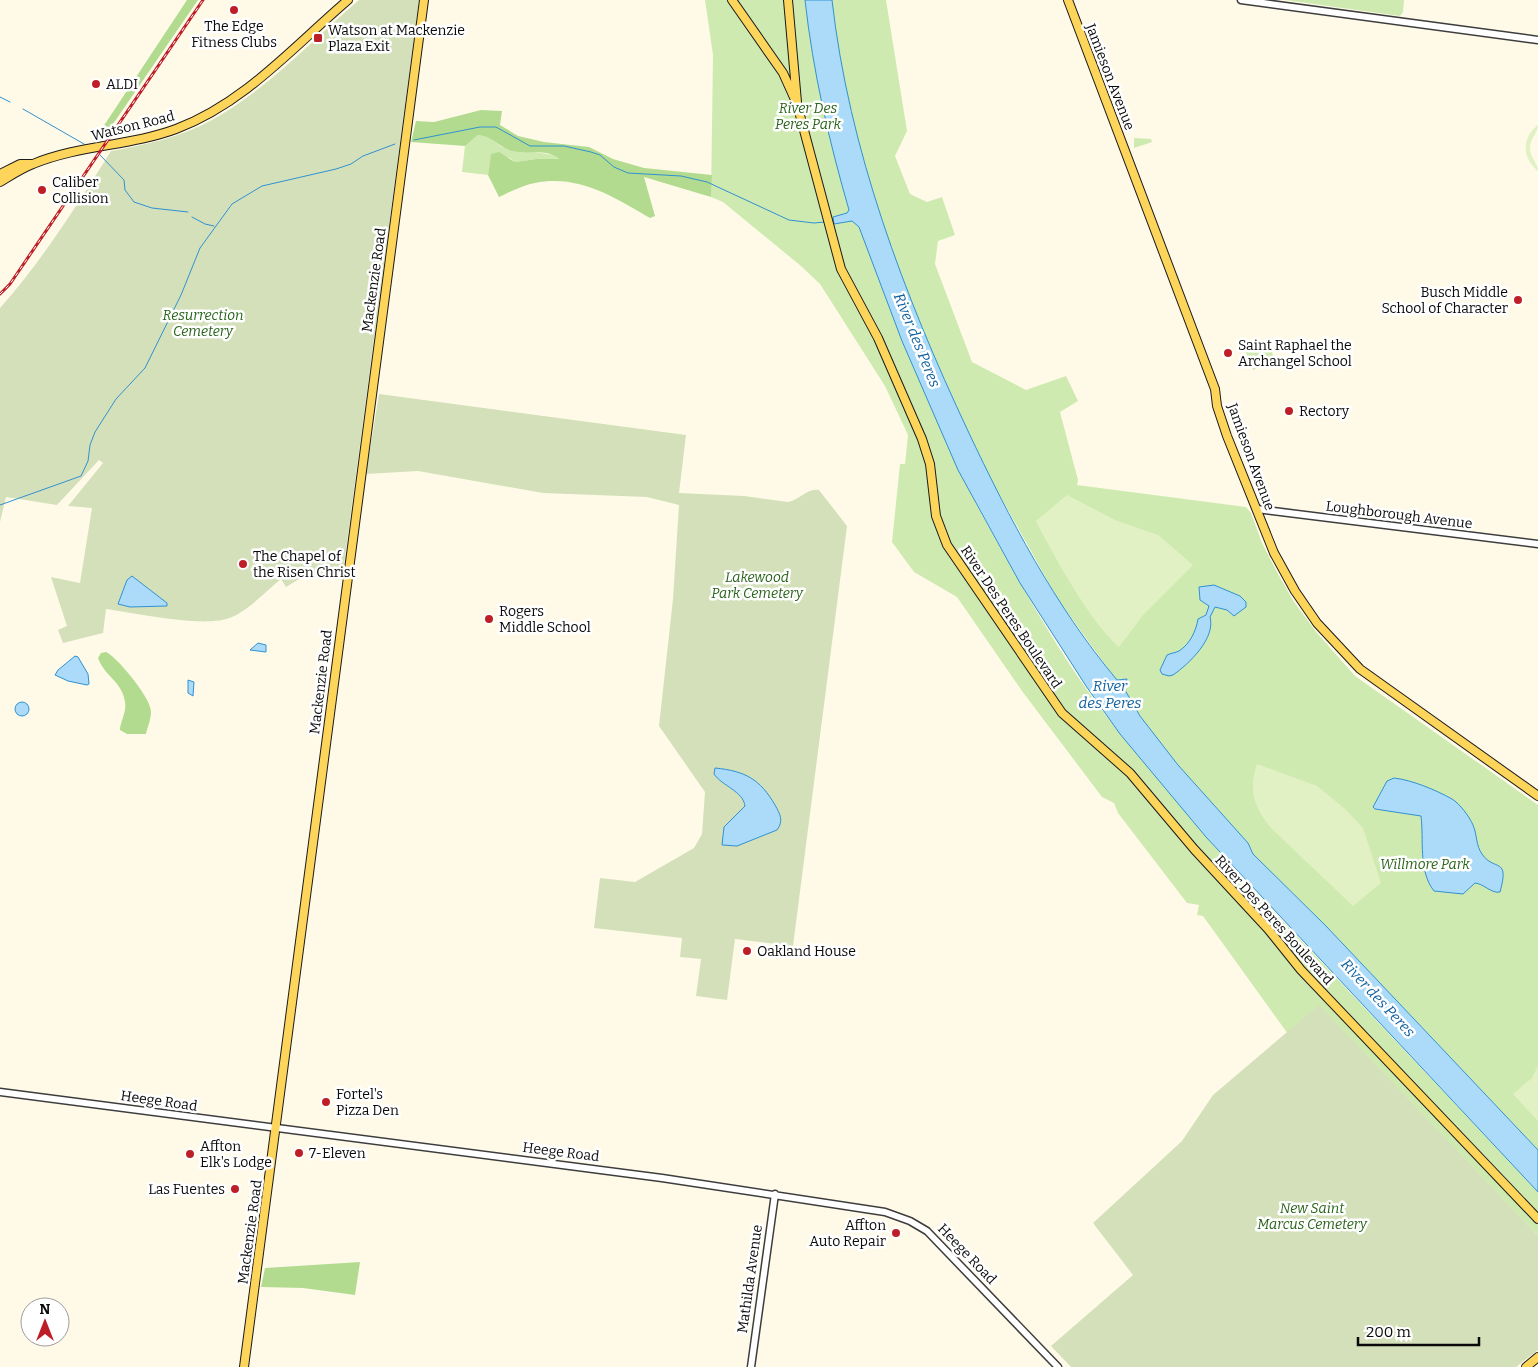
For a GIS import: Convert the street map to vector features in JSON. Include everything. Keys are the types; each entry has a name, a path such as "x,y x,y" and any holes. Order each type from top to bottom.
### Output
{"main road":[{"name":"Watson Road","path":"0,182 31,164 62,155 160,134 208,114 253,85 348,0"},
{"name":"Mackenzie Road","path":"244,1367 424,0"},
{"name":"River Des Peres Boulevard","path":"732,0 783,73 797,104 843,275 878,338 924,444 931,471 936,516 944,539 1053,701 1067,718 1130,773 1194,849 1268,929 1301,970 1538,1219"},
{"name":"River Des Peres Boulevard","path":"788,0 797,104"},
{"name":"Jamieson Avenue","path":"1068,0 1215,389 1217,406 1225,429 1274,553 1295,591 1317,623 1360,669 1538,796"},
{"name":"Watson Road","path":"0,174 20,164 31,164"},
{"path":"1526,1367 1538,1357"}],"street":[{"path":"1241,0 1538,40"},
{"name":"Loughborough Avenue","path":"1257,509 1538,544"},
{"name":"Heege Road","path":"0,1092 775,1194 871,1209 902,1217 922,1227 1058,1367"},
{"name":"Mathilda Avenue","path":"751,1367 775,1194"}],"green space":[{"path":"187,0 198,0 111,127 104,132 101,130"},
{"name":"Resurrection Cemetery","path":"359,0 419,0 342,580 304,576 286,587 281,579 245,609 232,617 220,620 189,621 106,609 103,633 63,643 58,630 67,626 51,577 80,583 92,508 68,506 103,463 99,460 57,505 6,497 0,522 0,308 45,252 111,151 175,136 200,126 232,108 289,64"},
{"path":"705,0 886,0 907,131 895,156 910,194 927,202 942,197 955,235 938,241 935,264 972,362 1026,390 1066,376 1078,401 1060,412 1078,480 1077,485 1246,507 1251,513 1262,543 1294,602 1317,633 1355,676 1538,805 1538,1150 1326,926 1253,854 1248,843 1178,765 1130,701 1121,678 1118,681 1114,677 1057,598 988,474 975,502 1043,621 1080,680 1120,733 1245,881 1538,1192 1538,1236 1319,1006 1288,1034 1203,916 1197,915 1199,905 1187,903 1118,813 1114,803 1102,797 1022,691 957,597 914,572 892,542 900,464 905,464 908,435 885,386 820,284 723,202 711,197 713,55"},
{"path":"1285,0 1404,0 1403,12 1400,16"},
{"path":"481,110 502,111 500,125 518,136 544,142 589,147 613,159 644,168 712,175 711,197 644,177 655,216 650,218 623,202 595,189 566,182 551,181 530,184 499,197 488,175 491,154 499,152 515,162 536,159 559,159 549,154 513,151 487,137 478,135 465,146 411,142 416,121 434,122"},
{"path":"1538,125 1530,148 1538,171 1526,154 1526,142 1532,130"},
{"path":"478,135 486,135 502,147 554,155 560,160 536,159 515,162 510,158 491,155 488,175 462,172 465,146"},
{"path":"1134,138 1151,139 1152,142 1134,148"},
{"path":"1268,342 1275,360 1253,370 1245,350"},
{"name":"Lakewood Park Cemetery","path":"379,394 686,435 679,493 744,496 788,502 807,492 819,490 847,526 793,946 735,939 727,1000 696,996 701,959 680,957 682,938 594,928 600,878 635,882 694,848 702,834 705,792 659,726 673,599 679,505 647,497 543,493 418,471 366,474"},
{"path":"1067,495 1115,520 1158,535 1193,565 1143,615 1119,647 1096,622 1063,570 1036,521"},
{"path":"106,652 124,668 148,701 151,713 146,734 127,734 120,730 125,702 117,684 98,658 101,653"},
{"path":"1257,764 1317,786 1345,809 1363,828 1381,883 1353,906 1271,828 1260,813 1254,798 1253,782"},
{"name":"New Saint Marcus Cemetery","path":"1319,1005 1538,1236 1538,1350 1516,1367 1071,1367 1051,1346 1133,1275 1093,1223 1182,1141 1213,1095"},
{"path":"1538,1066 1538,1121 1513,1094 1532,1078"},
{"path":"360,1262 355,1295 303,1288 261,1287 265,1268"}],"water":[{"name":"River des Peres","path":"805,0 832,0 851,112 882,221 901,274 944,380 968,431 1017,529 1053,592 1094,652 1117,680 1127,679 1125,690 1140,716 1178,765 1248,843 1253,854 1326,926 1538,1150 1538,1192 1206,837 1120,734 1086,686 1020,583 958,470 902,341 859,227 852,221 834,224 833,217 847,213 849,210 822,106"},
{"path":"132,576 167,603 167,606 130,607 118,604 127,580"},
{"path":"1214,585 1240,596 1246,602 1246,607 1234,616 1227,610 1215,607 1210,617 1209,633 1200,650 1173,675 1162,674 1160,670 1167,655 1179,651 1186,645 1194,633 1198,619 1206,615 1209,606 1200,600 1199,587"},
{"path":"258,643 266,645 266,652 250,650"},
{"path":"75,656 78,657 88,674 89,684 87,685 68,681 55,675 58,670"},
{"path":"188,680 194,682 193,696 188,693"},
{"path":"22,702 27,704 29,709 27,714 22,716 17,714 15,709 17,704"},
{"path":"715,768 743,774 764,789 780,814 781,821 777,830 737,846 722,845 724,827 745,806 740,796 714,774"},
{"path":"1394,778 1431,789 1452,799 1461,807 1473,825 1482,854 1502,869 1503,881 1500,892 1494,892 1475,883 1463,894 1434,891 1429,883 1424,865 1421,816 1375,809 1373,807 1387,781"}],"waterway":[{"path":"0,97 10,102"},
{"path":"23,109 84,144"},
{"path":"414,140 480,127 496,127 530,146 564,146 591,152 600,155 614,167 628,173 681,176 707,182 789,220 814,223 825,222"},
{"path":"0,505 81,476 88,461 90,445 95,432 116,399 145,368 181,295 200,248 232,204 262,186 336,169 395,144"},
{"path":"100,155 124,180 125,190 134,202 152,208 188,212"},
{"path":"192,217 205,224 214,226"}],"railway":[{"path":"0,294 10,284 203,0"}],"place":[{"name":"The Edge Fitness Clubs","path":"234,10"},
{"name":"Watson at Mackenzie Plaza Exit","path":"318,38"},
{"name":"ALDI","path":"96,84"},
{"name":"Caliber Collision","path":"42,190"},
{"name":"Busch Middle School of Character","path":"1518,300"},
{"name":"Saint Raphael the Archangel School","path":"1228,353"},
{"name":"Rectory","path":"1289,411"},
{"name":"The Chapel of the Risen Christ","path":"243,564"},
{"name":"Rogers Middle School","path":"489,619"},
{"name":"Oakland House","path":"747,951"},
{"name":"Fortel's Pizza Den","path":"326,1102"},
{"name":"7-Eleven","path":"299,1153"},
{"name":"Affton Elk's Lodge","path":"190,1154"},
{"name":"Las Fuentes","path":"235,1189"},
{"name":"Affton Auto Repair","path":"896,1233"}],"park label":[{"name":"River Des Peres Park","path":"808,116"},
{"name":"Willmore Park","path":"1425,864"}]}
